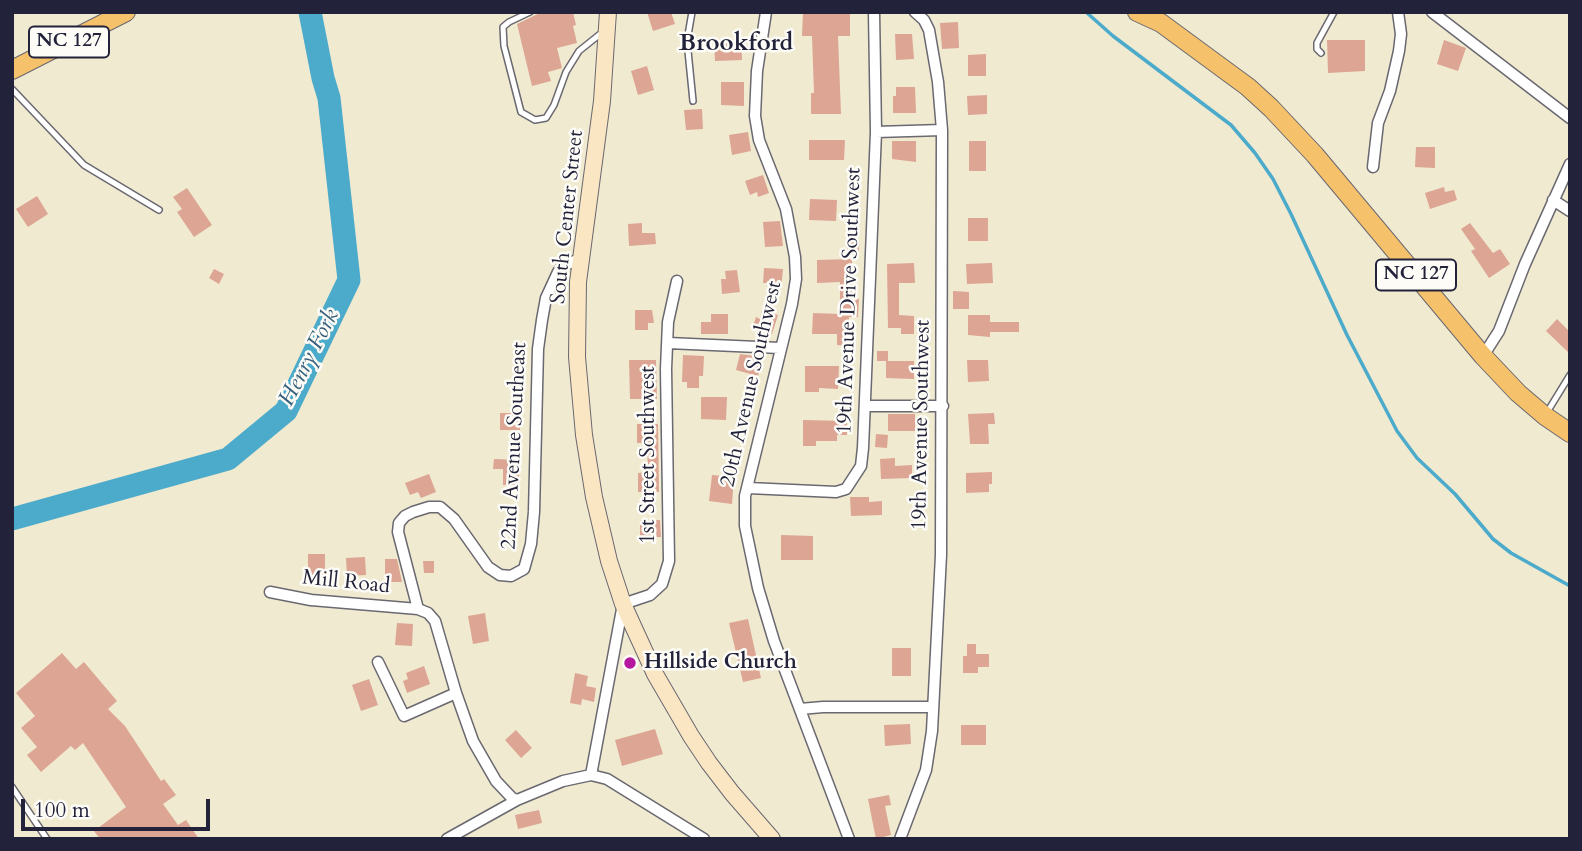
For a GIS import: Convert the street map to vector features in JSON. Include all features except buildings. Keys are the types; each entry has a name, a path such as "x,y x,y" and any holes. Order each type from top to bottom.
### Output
{"main road":[{"name":"NC 127","path":"12,70 126,12"},
{"name":"NC 127","path":"1137,12 1173,31 1238,79 1271,108 1315,156 1483,356 1518,393 1570,433"}],"street":[{"name":"20th Avenue Southwest","path":"766,12 757,71 755,116 759,139 786,209 795,257 796,279 745,496 745,526 755,576 774,641 849,839"},
{"name":"19th Avenue Drive Southwest","path":"748,488 836,492 846,489 861,467 876,132 874,12"},
{"name":"19th Avenue Southwest","path":"900,839 926,770 933,707 941,555 942,130 938,82 929,30 924,20 915,12"},
{"path":"1373,167 1378,123 1390,91 1399,51 1401,34 1398,12"},
{"path":"1432,12 1570,118"},
{"name":"South Center Street","path":"608,20 603,102 580,259 577,357 584,435 601,529 623,604 656,674 691,736 732,793 772,839"},
{"path":"876,132 942,130"},
{"path":"1483,356 1499,331 1570,164"},
{"path":"1553,200 1570,211"},
{"name":"22nd Avenue Southeast","path":"517,800 504,790 482,757 456,693 435,621 428,613 418,609 398,532 399,523 413,512 440,507 454,519 488,567 500,575 517,575 527,562 534,512 538,349 542,320 546,298 558,272 562,266 580,259"},
{"name":"1st Street Southwest","path":"623,604 650,595 662,584 669,561 666,401 671,302 677,281"},
{"path":"668,343 780,348"},
{"path":"865,406 943,406"},
{"name":"Mill Road","path":"270,592 311,600 418,609"},
{"path":"591,775 623,604"},
{"path":"378,662 404,716 456,693"},
{"path":"800,709 933,707"},
{"path":"447,839 517,800 563,781 591,775 607,779 704,839"}],"lane":[{"path":"530,12 503,27 504,46 521,112 535,120 546,118 554,105 565,72 579,51 608,20"},
{"path":"692,12 687,41 694,101"},
{"path":"1321,53 1317,49 1317,43 1334,12"},
{"path":"12,89 84,164 159,210"},
{"path":"1545,416 1570,375"},
{"path":"12,787 47,839"}],"waterway":[{"name":"Henry Fork","path":"12,519 228,459 286,411 349,280 329,98 310,12"},
{"path":"1086,12 1113,36 1231,125 1255,153 1273,179 1291,214 1347,335 1397,431 1417,458 1455,494 1493,539 1511,553 1570,586"}],"place":[{"name":"Hillside Church","path":"630,663"}],"district":[{"name":"Brookford","path":"736,44"}]}
